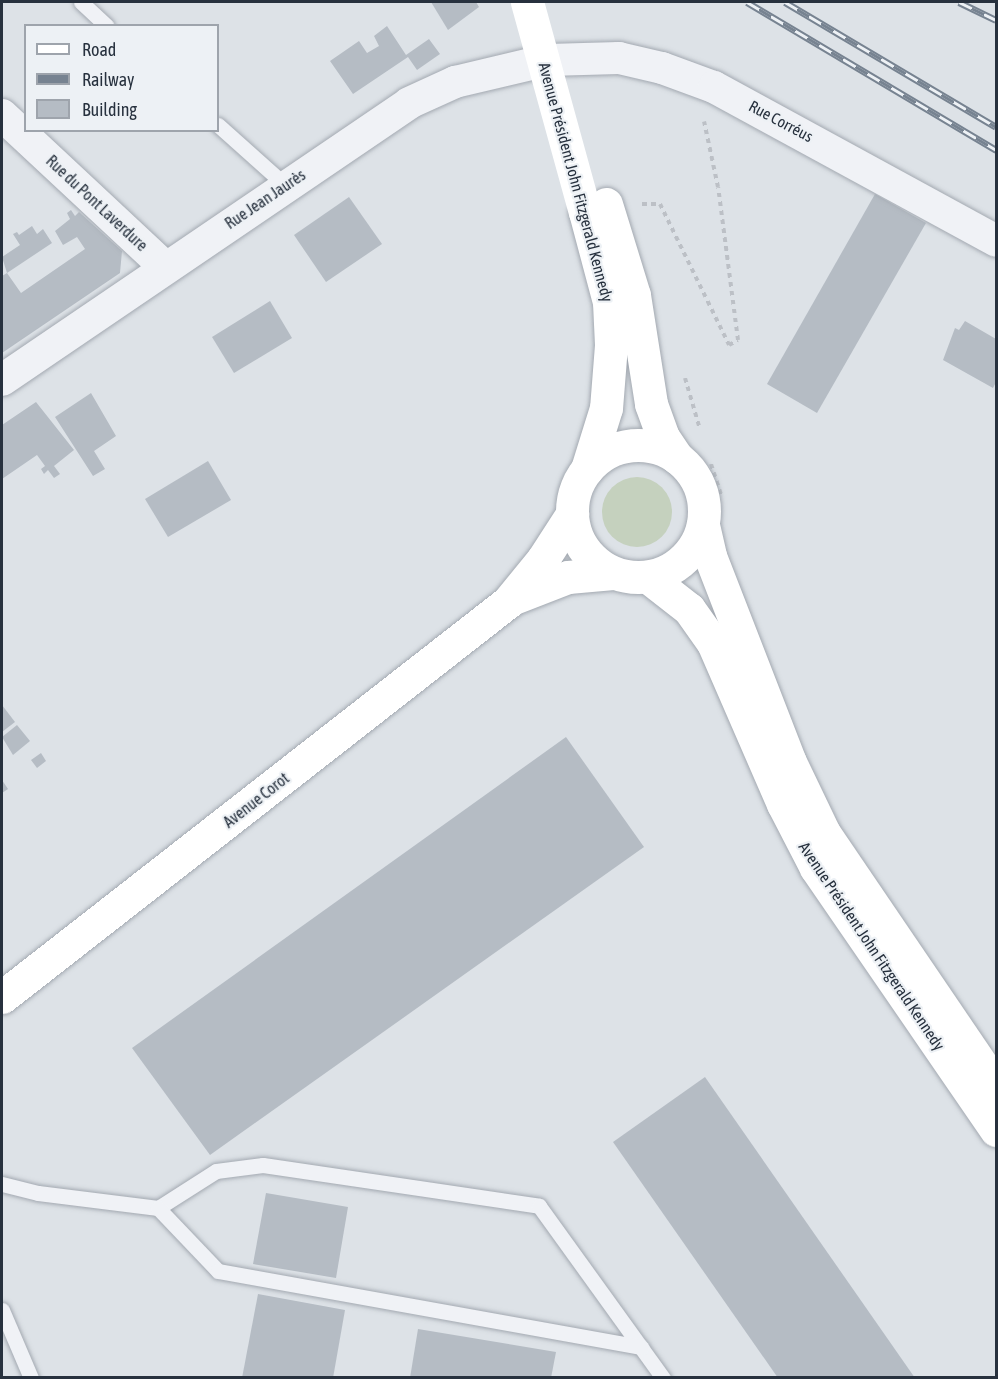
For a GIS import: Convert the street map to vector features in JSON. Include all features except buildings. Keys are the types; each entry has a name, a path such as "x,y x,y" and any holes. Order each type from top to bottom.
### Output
{"main road":[{"name":"Avenue Président John Fitzgerald Kennedy","path":"527,2 596,208 634,296 651,404 663,437 677,458 698,482 704,503 703,525 710,556 790,762 835,852 996,1086"},
{"name":"Avenue Président John Fitzgerald Kennedy","path":"551,2 596,208 609,302 611,345 606,408 587,469 577,485 572,514 584,549 613,573 648,577 667,571 684,560 696,544 703,525"},
{"name":"Avenue Président John Fitzgerald Kennedy","path":"587,469 604,454 635,445 657,448 677,458"},
{"name":"Avenue Corot","path":"2,1000 508,602 549,551 572,514"},
{"name":"Avenue Corot","path":"508,602 568,577 613,573"},
{"name":"Avenue Président John Fitzgerald Kennedy","path":"648,577 689,609 713,643 783,804 816,868 996,1130"}],"street":[{"name":"Rue Corréus","path":"548,60 619,58 662,68 714,87 996,241"},
{"name":"Rue Jean Jaurès","path":"2,380 384,118 431,92 479,74 548,60"},
{"name":"Rue du Pont Laverdure","path":"2,115 165,267"},
{"path":"835,852 898,922 996,1058"}],"lane":[{"path":"81,2 105,24"},
{"path":"219,126 285,185"},
{"path":"2,1184 38,1193 158,1208 216,1171 262,1165 539,1206 663,1377"},
{"path":"158,1208 218,1272 641,1347"},
{"path":"2,1310 31,1377"}],"path":[{"path":"596,208 660,204 729,345 738,340 718,187 703,115 714,87"}],"green space":[{"path":"637,477 650,480 662,487 669,499 672,512 669,525 662,537 650,544 637,547 624,544 612,537 605,525 602,512 605,499 612,487 624,480"}],"railway":[{"path":"747,2 996,150"},
{"path":"785,2 996,127"},
{"path":"959,2 996,20"}]}
